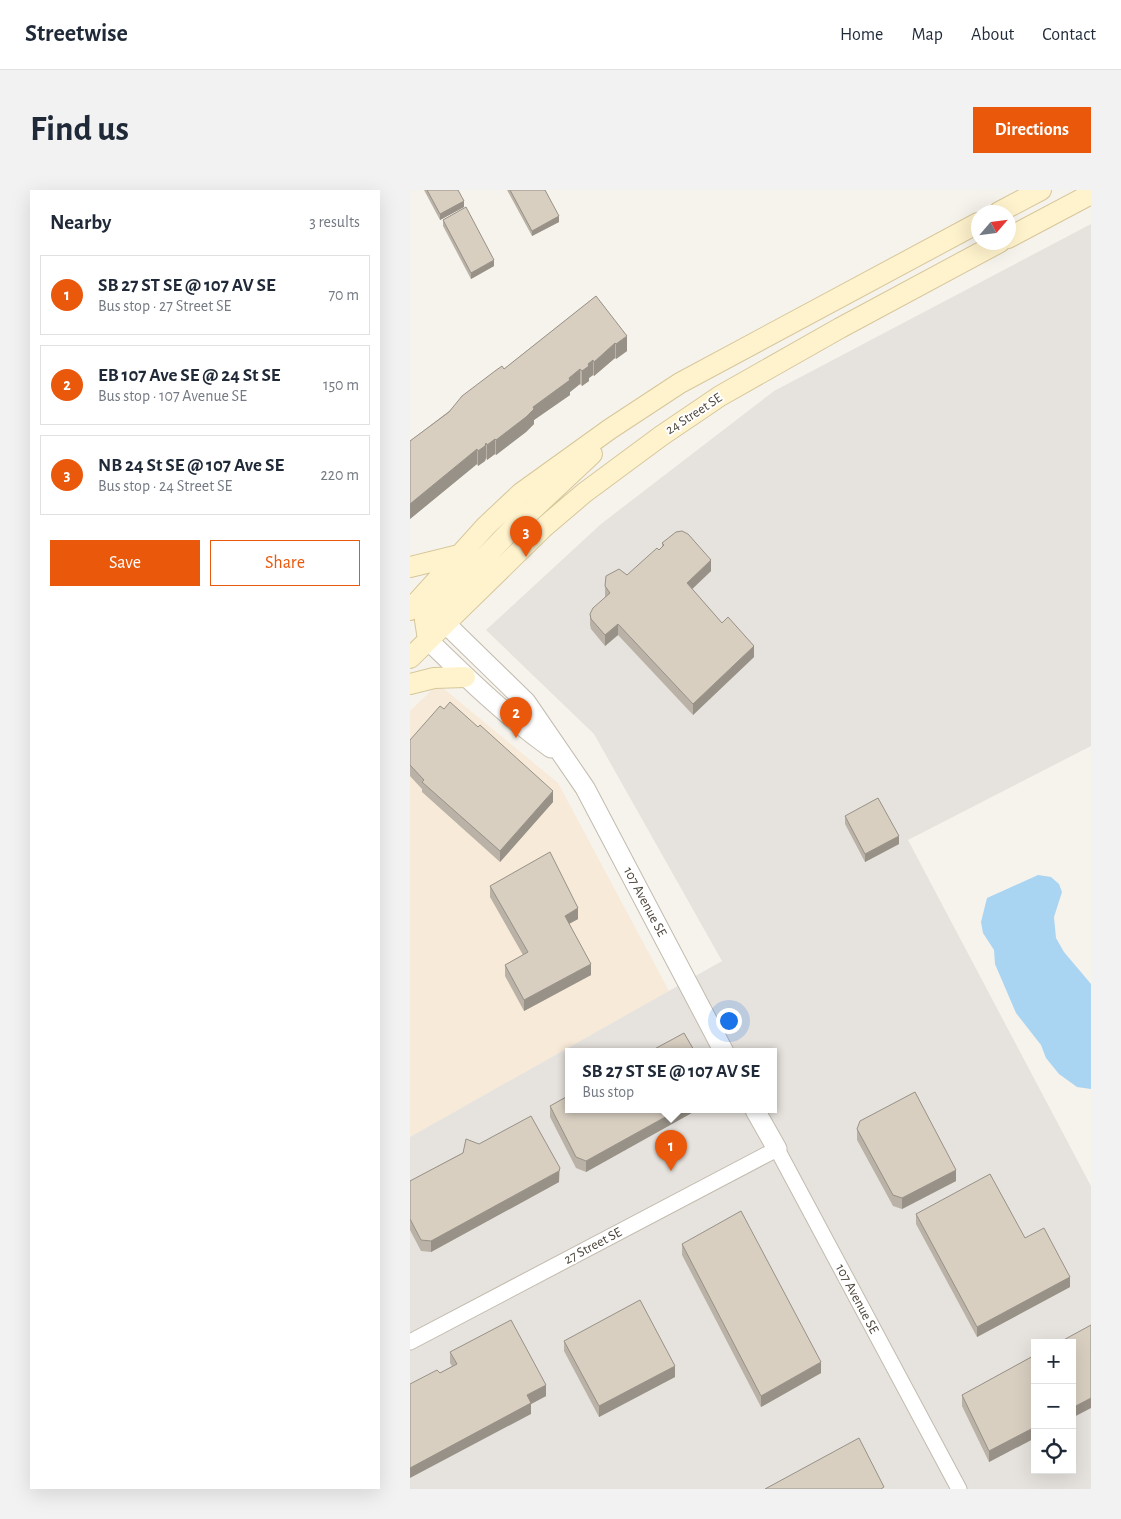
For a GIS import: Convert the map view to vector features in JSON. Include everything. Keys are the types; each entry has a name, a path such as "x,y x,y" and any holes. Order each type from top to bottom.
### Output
{"main road":[{"path":"1012,205 1041,190"},
{"path":"1016,234 1091,194"},
{"name":"24 Street SE","path":"410,658 428,640 423,607 459,555 486,526 521,494 610,429 680,383 971,227"},
{"name":"24 Street SE","path":"423,607 543,528 577,499 661,436 720,396 840,328 985,250"},
{"path":"423,607 514,527 590,456 610,429"},
{"path":"410,567 459,555"},
{"path":"410,619 428,640"},
{"path":"410,684 434,678 465,677"}],"street":[{"name":"107 Avenue SE","path":"423,607 526,702 585,788 722,1048"},
{"name":"107 Avenue SE","path":"428,640 465,677 523,728 561,755"},
{"name":"107 Avenue SE","path":"757,1113 959,1489"},
{"name":"27 Street SE","path":"410,1342 777,1149"}],"shaded area":[{"path":"1091,224 1091,746 908,840 1091,1186 1091,1489 410,1489 410,1137 565,1050 565,1113 777,1113 777,1048 568,1048 722,961 594,734 486,630 601,524 774,391"},
{"path":"438,684 558,783 669,991 410,1137 410,711"}],"water":[{"path":"1038,875 1051,877 1059,884 1062,892 1054,917 1056,938 1064,952 1091,984 1091,1089 1077,1087 1059,1074 1046,1058 1041,1045 1016,1013 995,964 994,950 983,933 981,922 987,898"}],"building":[{"path":"427,190 458,190 464,201 440,214"},
{"path":"510,190 545,190 559,216 532,231"},
{"path":"466,207 494,260 471,273 443,220"},
{"path":"596,296 627,336 615,343 594,362 593,360 582,371 580,369 569,378 570,380 533,407 534,409 526,417 496,440 487,445 486,443 478,451 477,449 410,504 410,441 449,412 462,396 502,366 504,369"},
{"path":"682,531 688,534 711,560 687,583 722,623 728,617 754,646 693,704 618,624 605,635 591,619 590,614 593,608 610,593 605,586 606,576 619,569 627,575 657,548 659,550 664,545 662,543 676,532"},
{"path":"450,702 478,727 480,725 553,791 500,851 422,782 424,780 410,765 410,740 440,706 444,709"},
{"path":"878,798 899,836 865,854 845,816"},
{"path":"550,852 578,908 565,916 591,964 524,1000 505,965 528,952 490,886"},
{"path":"684,1033 693,1048 656,1048"},
{"path":"915,1092 956,1170 902,1198 893,1195 857,1129 860,1121"},
{"path":"565,1098 565,1113 673,1113 586,1161 576,1157 550,1106"},
{"path":"531,1116 560,1168 559,1171 431,1241 421,1240 410,1219 410,1181 463,1153 466,1139 479,1144"},
{"path":"990,1174 1025,1238 1044,1228 1070,1277 977,1327 916,1214"},
{"path":"741,1211 821,1362 761,1396 682,1244"},
{"path":"640,1300 675,1366 599,1406 564,1341"},
{"path":"511,1320 546,1385 527,1395 531,1403 410,1468 410,1384 437,1370 440,1373 457,1364 450,1352"},
{"path":"1091,1325 1091,1398 1076,1406 1076,1339 1065,1339"},
{"path":"1031,1357 1031,1429 989,1451 962,1395"},
{"path":"859,1438 884,1487 881,1489 765,1489"}],"place":[{"name":"NB 24 St SE @ 107 Ave SE","path":"526,557"},
{"name":"EB 107 Ave SE @ 24 St SE","path":"516,738"},
{"name":"SB 27 ST SE @ 107 AV SE","path":"671,1171"}]}
